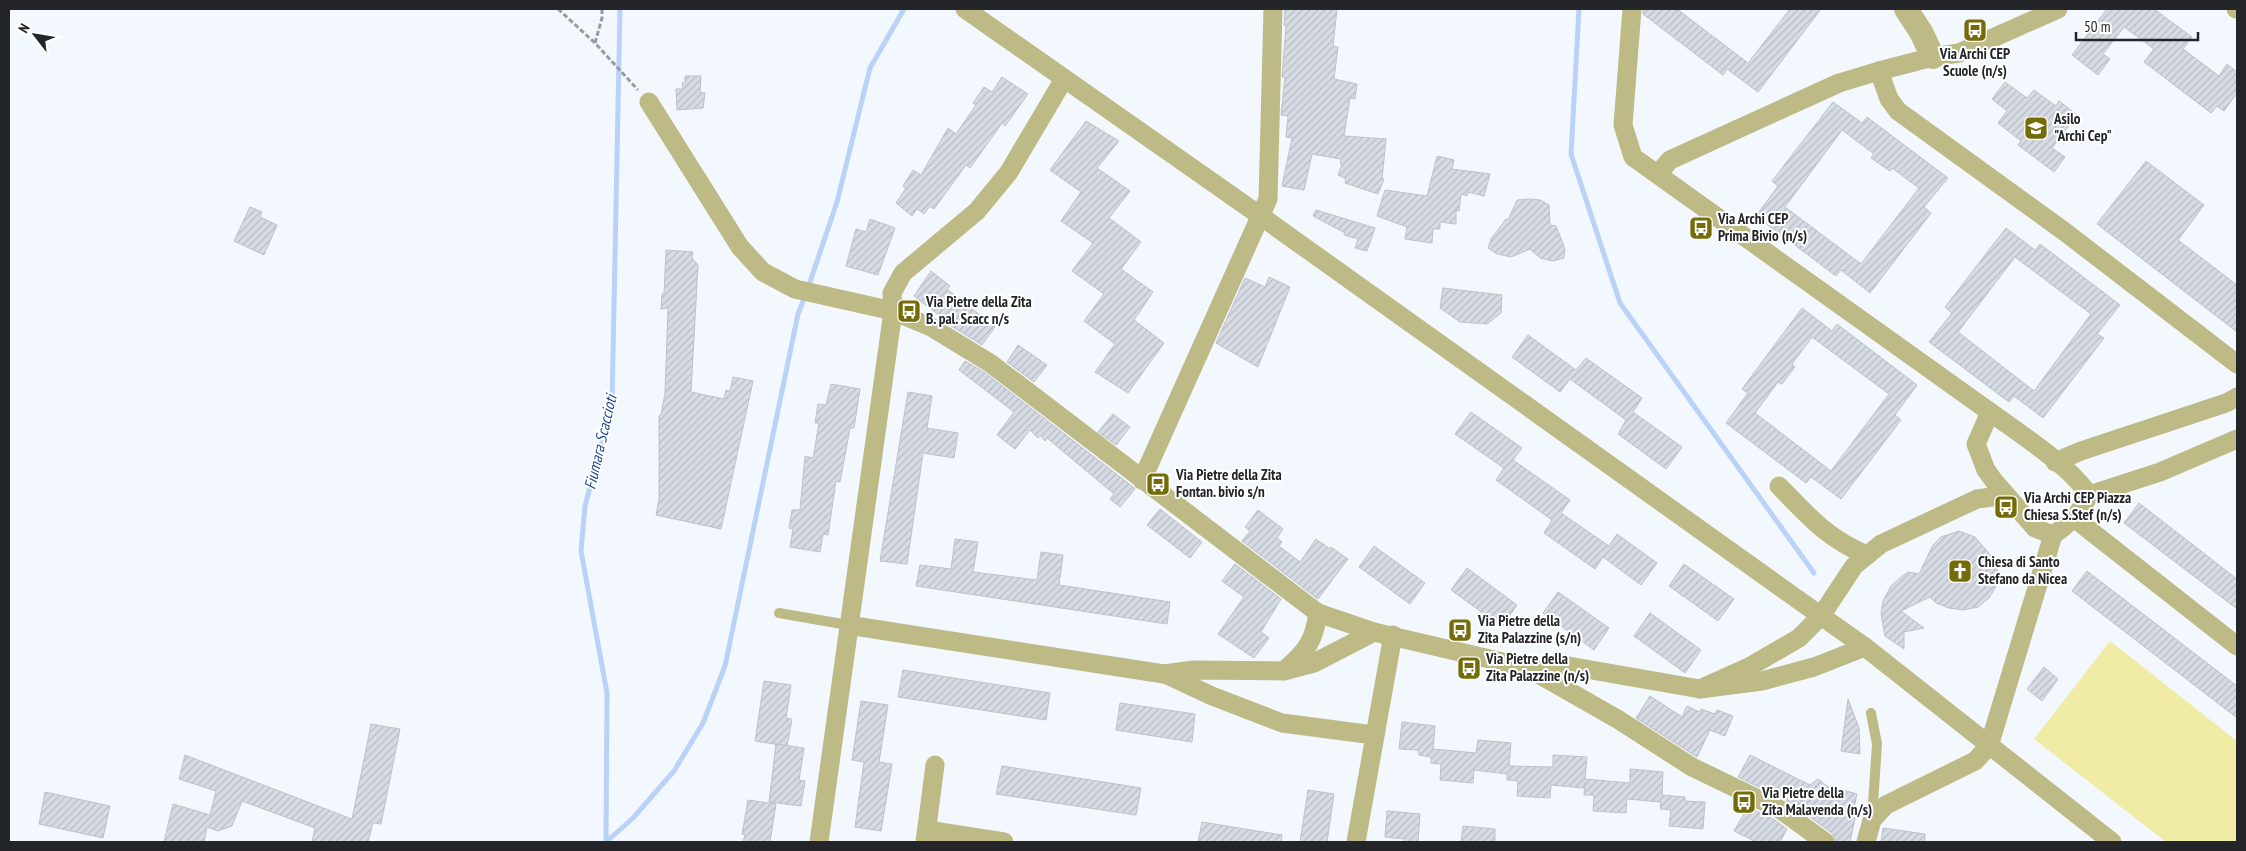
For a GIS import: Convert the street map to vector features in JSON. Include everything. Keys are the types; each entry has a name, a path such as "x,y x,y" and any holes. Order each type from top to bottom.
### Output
{"street":[{"path":"964,9 1262,217 1865,647 2112,842"},
{"path":"1142,480 1262,217 1268,199 1274,9"},
{"path":"1632,9 1623,125 1632,157 1990,412 2056,462 2082,486 2089,496"},
{"path":"1906,9 1921,32 1932,57"},
{"path":"1658,174 1670,160 1839,83 1932,57 1960,53 2058,9"},
{"path":"1879,71 1889,99 1898,111 2043,215 2237,364"},
{"path":"819,842 893,311 892,293 903,273 977,212 1009,172 1064,79"},
{"path":"648,102 740,247 763,272 795,289 893,311 931,327 990,363 1318,612 1374,632 1528,668 1619,720 1692,767 1780,810 1825,842"},
{"path":"2056,462 2081,451 2226,403 2237,397"},
{"path":"1990,412 1976,444 1986,470 2035,528 2053,535"},
{"path":"1866,842 1872,820 1886,805 1975,761 1989,746 2053,535 2074,518 2089,496 2160,472 2237,438"},
{"path":"1978,499 1986,470"},
{"path":"1779,486 1813,522 1843,546 1867,556"},
{"path":"1700,688 1749,667 1799,638 1822,616 1854,566 1881,544 1978,499 2006,495"},
{"path":"2074,518 2237,646"},
{"path":"1284,671 1306,651 1315,632 1318,612"},
{"path":"848,625 1164,674 1212,696 1282,723 1374,735"},
{"path":"1164,674 1194,670 1284,671 1314,663 1374,632"},
{"path":"1356,842 1393,636"},
{"path":"1528,668 1563,665 1700,688 1762,681 1814,667 1865,647"},
{"path":"935,764 926,836 1004,842"}],"lane":[{"path":"779,613 848,625"},
{"path":"1871,712 1877,744 1872,820"}],"path":[{"path":"558,9 595,43 648,102"},
{"path":"595,43 602,18 602,9"}],"shaded area":[{"path":"2110,641 2237,741 2237,842 2166,842 2034,739"}],"building":[{"path":"1285,9 1337,9 1333,46 1338,47 1334,79 1357,84 1355,99 1350,98 1344,136 1386,139 1382,179 1384,179 1378,194 1345,183 1346,179 1338,175 1342,164 1340,163 1341,159 1312,154 1304,190 1282,186 1292,138 1286,137 1288,116 1281,115 1285,77 1282,77 1286,26 1284,25"},
{"path":"1643,9 1677,9 1748,63 1790,9 1821,9 1758,92 1727,69 1723,75 1643,14"},
{"path":"2107,9 2154,9 2192,37 2183,49 2219,76 2227,64 2237,72 2237,93 2224,111 2217,106 2211,113 2144,62 2154,49 2124,27 2103,54 2110,59 2098,75 2072,55"},
{"path":"685,76 701,76 700,92 705,93 703,108 677,110 676,89 683,89 682,83 685,83"},
{"path":"1002,77 1028,94 1005,126 1002,123 970,168 966,165 934,209 930,206 924,214 917,209 912,216 896,203 906,188 903,186 913,170 921,175 948,128 956,134 976,105 973,103 984,87 992,92"},
{"name":"Asilo \"Archi Cep\"","path":"2005,82 2027,98 2034,90 2056,106 2059,101 2077,115 2052,148 2065,157 2054,172 2018,145 2021,141 1998,123 2007,111 1992,99"},
{"path":"1833,102 1862,123 1867,117 1948,178 1924,207 1931,213 1870,293 1841,270 1836,276 1756,216 1778,186 1772,181","holes":["1842,130 1874,154 1871,158 1890,171 1892,168 1919,188 1861,264 1785,207"]},
{"path":"1086,121 1119,141 1097,168 1130,191 1109,218 1141,242 1121,269 1153,292 1134,320 1164,343 1128,393 1095,372 1115,344 1084,321 1104,294 1072,271 1093,243 1061,221 1081,192 1050,170"},
{"path":"1437,156 1454,160 1452,169 1490,174 1484,196 1468,192 1467,196 1461,194 1459,211 1456,210 1456,224 1440,222 1440,229 1433,229 1432,243 1405,239 1407,227 1377,216 1385,190 1427,196"},
{"path":"2146,161 2204,205 2178,240 2237,285 2237,332 2097,224"},
{"path":"1517,200 1540,200 1549,205 1550,225 1556,226 1565,249 1564,258 1553,261 1540,258 1530,249 1511,257 1497,254 1488,248 1491,239 1506,219 1508,220"},
{"path":"250,207 262,212 260,217 277,225 264,255 234,241"},
{"path":"1316,210 1375,228 1367,251 1355,248 1358,239 1344,235 1345,233 1313,216"},
{"path":"870,219 895,228 878,275 846,266 856,229 866,232"},
{"path":"2006,228 2035,250 2040,244 2120,305 2097,334 2104,338 2043,418 2014,396 2009,402 1929,342 1952,313 1945,307","holes":["2015,257 2091,314 2034,391 1958,332"]},
{"path":"666,250 693,252 692,258 698,265 691,392 724,399 726,390 730,391 733,377 753,381 721,529 656,515 659,499 659,416 661,415 665,393 668,308 661,309 662,294 664,294"},
{"path":"931,271 950,286 947,289 995,327 982,345 940,319 941,317 914,296"},
{"path":"1269,277 1290,287 1258,367 1216,343 1245,278 1265,287"},
{"path":"1443,288 1502,295 1501,313 1487,324 1460,322 1440,308"},
{"path":"1802,308 1832,331 1837,324 1917,385 1895,415 1901,420 1841,499 1811,477 1806,483 1726,423 1748,393 1742,389","holes":["1812,337 1889,394 1831,471 1755,413 1778,382 1782,384 1795,367 1792,364"]},
{"path":"1528,335 1576,370 1586,358 1642,398 1633,412 1682,447 1666,469 1618,434 1626,420 1570,379 1560,392 1512,357"},
{"path":"1018,345 1047,365 1034,382 1007,362"},
{"path":"965,361 984,372 1132,486 1135,489 1120,507 1110,499 1114,494 1047,438 1045,441 1040,435 1038,438 1030,430 1015,449 997,435 1014,412 959,370"},
{"path":"831,384 860,389 854,428 850,428 840,482 836,481 828,535 823,534 820,552 790,547 793,529 789,528 792,510 800,510 805,456 813,458 819,423 815,423 818,404 826,405"},
{"path":"908,392 932,396 927,428 958,433 954,458 923,453 907,564 880,561"},
{"path":"1471,412 1522,448 1513,460 1570,500 1561,513 1609,546 1617,534 1657,563 1641,585 1603,557 1595,569 1544,533 1552,520 1496,480 1504,468 1455,434"},
{"path":"1113,414 1130,427 1116,445 1098,432"},
{"path":"2139,503 2237,579 2237,609 2124,523"},
{"path":"1160,509 1202,542 1190,558 1147,525"},
{"path":"1258,510 1283,529 1277,538 1282,542 1279,546 1300,562 1316,539 1348,559 1318,599 1242,541 1250,531 1245,527"},
{"name":"Chiesa di Santo Stefano da Nicea","path":"1959,531 1975,537 1993,558 1998,572 1997,585 1989,598 1978,607 1963,610 1949,608 1936,603 1930,597 1901,611 1924,628 1904,632 1904,649 1885,636 1881,614 1883,601 1891,586 1901,577 1908,572 1919,574 1933,545 1941,537"},
{"path":"955,539 978,542 973,572 1037,580 1041,552 1063,555 1059,585 1170,602 1167,624 916,586 920,565 951,569"},
{"path":"1374,546 1425,583 1410,604 1359,567"},
{"path":"1235,564 1281,599 1261,632 1269,638 1254,658 1218,634 1244,597 1222,581"},
{"path":"1684,564 1734,599 1718,621 1669,586"},
{"path":"1467,568 1517,605 1502,627 1451,590"},
{"path":"2087,571 2237,686 2237,718 2072,591"},
{"path":"1558,592 1609,628 1594,650 1543,613"},
{"path":"1650,613 1701,650 1685,673 1634,636"},
{"path":"2044,667 2058,679 2042,701 2027,689"},
{"path":"903,670 1050,693 1046,720 898,697"},
{"path":"764,681 791,685 786,718 792,719 787,746 755,741"},
{"path":"1650,696 1682,717 1687,706 1700,712 1701,709 1715,714 1717,710 1733,716 1725,736 1710,730 1697,757 1636,718"},
{"path":"1848,699 1859,728 1860,754 1841,751"},
{"path":"861,701 888,705 879,762 892,764 881,831 855,827 864,762 852,760"},
{"path":"1120,703 1195,714 1192,742 1116,730"},
{"path":"1402,722 1435,726 1433,749 1476,753 1478,740 1511,743 1509,766 1553,767 1553,755 1587,757 1585,779 1630,783 1630,769 1663,772 1662,795 1685,797 1685,801 1705,802 1703,829 1669,826 1671,810 1660,809 1661,802 1627,799 1626,813 1593,811 1594,795 1584,795 1585,783 1584,788 1551,785 1550,798 1517,796 1518,781 1507,780 1507,774 1474,770 1473,783 1440,780 1441,764 1431,763 1431,757 1419,755 1418,750 1399,749"},
{"path":"371,724 400,729 381,824 373,823 368,842 312,842 315,828 242,801 232,826 218,831 207,827 204,842 164,842 173,804 210,815 216,791 179,779 185,755 352,819"},
{"path":"776,744 804,748 799,780 805,781 801,806 769,802"},
{"path":"1750,755 1810,785 1818,779 1840,796 1843,790 1857,794 1854,808 1857,809 1850,842 1836,842 1832,833 1788,801 1738,777"},
{"path":"1002,766 1141,788 1136,815 996,794"},
{"path":"1308,790 1334,794 1327,842 1300,842"},
{"path":"45,792 110,806 103,838 39,824"},
{"path":"748,800 776,804 770,842 743,842 745,835 742,834"},
{"path":"1748,807 1775,820 1787,829 1780,842 1756,842 1734,831"},
{"path":"1387,811 1420,814 1418,842 1404,842 1404,839 1385,837"},
{"path":"1202,822 1282,835 1281,842 1198,842"},
{"path":"1463,826 1495,829 1495,842 1461,842"},
{"path":"1883,828 1925,834 1925,842 1881,842"}],"waterway":[{"name":"Fiumara Scaccioti","path":"606,842 607,693 581,551 585,506 612,404 620,9"},
{"path":"808,288 837,202 870,68 904,9"},
{"path":"1579,9 1571,154 1620,303 1814,573"},
{"path":"606,842 633,818 674,771 703,723 725,666 798,314 805,296"}],"place":[{"name":"Via Archi CEP Scuole (n/s)","path":"1975,30"},
{"name":"Asilo \"Archi Cep\"","path":"2036,128"},
{"name":"Via Archi CEP Prima Bivio (n/s)","path":"1701,228"},
{"name":"Via Pietre della Zita B. pal. Scacc n/s","path":"909,311"},
{"name":"Via Pietre della Zita Fontan. bivio s/n","path":"1158,484"},
{"name":"Via Archi CEP Piazza Chiesa S.Stef (n/s)","path":"2006,507"},
{"name":"Chiesa di Santo Stefano da Nicea","path":"1960,571"},
{"name":"Via Pietre della Zita Palazzine (s/n)","path":"1460,630"},
{"name":"Via Pietre della Zita Palazzine (n/s)","path":"1469,668"},
{"name":"Via Pietre della Zita Malavenda (n/s)","path":"1744,802"}]}
